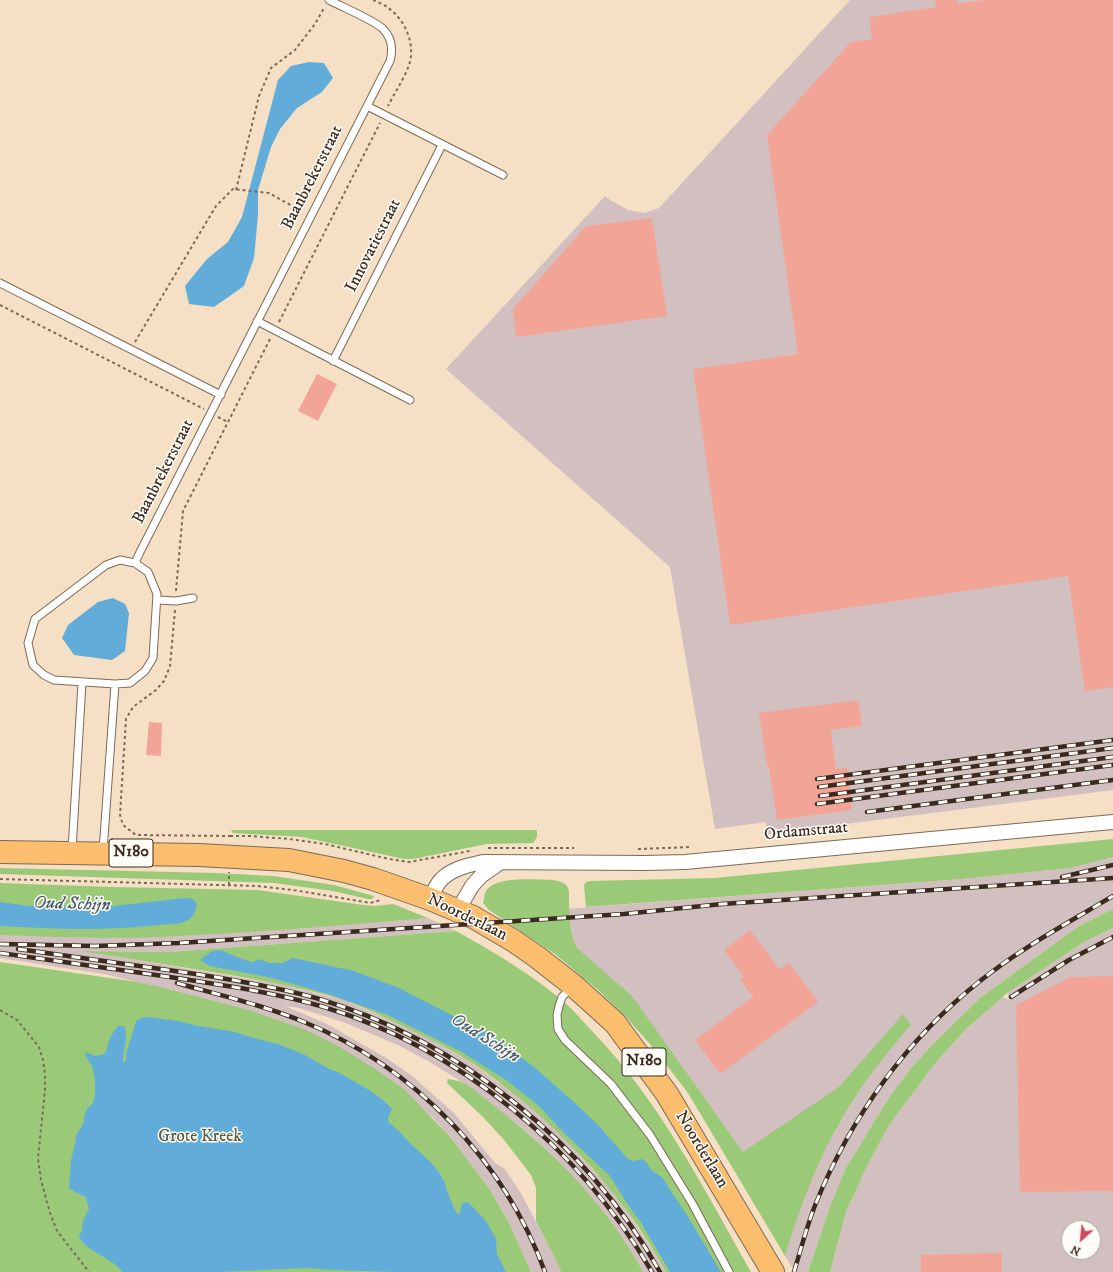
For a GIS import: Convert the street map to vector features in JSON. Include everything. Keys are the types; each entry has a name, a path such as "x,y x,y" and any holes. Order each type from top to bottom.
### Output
{"main road":[{"name":"Noorderlaan","path":"0,852 103,853 229,846 344,871 373,879 458,910 514,941 537,957 574,986 615,1023 667,1094 772,1270"}],"street":[{"name":"Ordamstraat","path":"430,899 443,877 470,865 483,862 685,862 1113,822"},
{"path":"458,910 472,886 481,876 502,862"}],"lane":[{"name":"Baanbrekerstraat","path":"135,564 390,61 392,51 390,41 383,29 329,0"},
{"path":"366,106 503,175"},
{"name":"Innovatiestraat","path":"332,360 442,145"},
{"path":"0,283 221,395"},
{"path":"257,321 410,400"},
{"path":"120,560 135,564 148,572 157,594 156,600 153,658 145,671 130,683 82,683 54,680 44,675 33,665 28,642 35,619 106,565 120,560"},
{"path":"156,600 176,601 193,598"},
{"path":"72,853 82,683"},
{"path":"103,853 115,684"},
{"path":"574,986 562,997 557,1015 558,1029 565,1040 611,1084 650,1135 695,1210 729,1272"}],"path":[{"path":"236,190 259,96 271,68 295,50 329,0"},
{"path":"373,0 388,8 403,23 408,33 411,45 409,66 183,511 170,666 164,681 156,690 133,707 126,719 120,815 123,825 136,835 229,846 251,836 289,839 325,844 389,859 409,862 472,850"},
{"path":"131,350 216,206 233,189 269,193 311,217"},
{"path":"0,305 228,422"},
{"path":"229,846 229,885"},
{"path":"636,849 692,847"},
{"path":"486,848 579,848"},
{"path":"0,879 257,886 293,890 370,903 386,899"},
{"path":"0,1010 17,1020 39,1047 45,1074 45,1090 38,1158 41,1180 57,1232 89,1272"}],"shaded area":[{"path":"850,0 1113,0 1113,790 767,834 766,822 715,829 670,567 446,369 605,196 628,210 644,213 659,208"},
{"path":"1113,857 1113,909 1079,926 980,998 934,1043 912,1067 890,1096 846,1168 831,1204 808,1272 795,1272 785,1256 793,1228 577,948 573,942 571,929 511,913 962,879 1071,868"},
{"path":"428,918 456,931 169,952 84,951 284,985 347,1001 424,1036 467,1060 505,1087 529,1106 562,1136 616,1195 666,1272 643,1272 549,1152 520,1126 464,1083 400,1046 343,1022 299,1008 285,1006 327,1024 388,1059 411,1075 454,1113 495,1163 505,1169 522,1195 561,1272 531,1272 509,1223 491,1191 452,1139 432,1117 249,1010 104,974 0,958 0,935 158,937 308,928"},
{"path":"1113,928 1113,1272 830,1272 846,1212 867,1166 889,1125 937,1061 966,1029 1002,997 1011,1000 1007,993 1084,942"}],"green space":[{"path":"231,830 537,830 537,837 533,843 487,844 413,859 404,859 302,837 233,833"},
{"path":"1113,839 1113,857 1071,868 962,879 586,907 584,885 586,882 590,881 715,878"},
{"path":"0,868 216,873 273,876 334,885 374,896 372,899 368,899 333,891 274,883 0,874"},
{"path":"526,879 553,880 563,883 568,888 571,931 577,948 632,996 743,1152 839,1087 903,1014 911,1025 868,1078 835,1130 810,1183 785,1256 688,1093 655,1050 627,1018 598,990 555,954 489,910 483,903 485,893 490,887 497,883"},
{"path":"0,883 258,890 363,905 374,906 393,904 428,918 294,929 140,938 0,935"},
{"path":"1113,909 1113,928 1084,942 1007,993 966,1029 937,1061 889,1125 867,1166 846,1212 830,1272 808,1272 831,1204 846,1168 890,1096 912,1067 980,998 1079,926"},
{"path":"456,931 512,964 539,982 572,1009 618,1060 640,1088 680,1147 751,1272 666,1272 648,1241 605,1183 554,1129 498,1081 469,1061 441,1045 394,1022 352,1003 305,990 236,976 80,951 169,952"},
{"name":"Grote Kreek","path":"0,962 137,982 160,987 249,1010 306,1030 338,1046 404,1089 452,1139 491,1191 509,1223 531,1272 0,1272"},
{"path":"448,1079 462,1082 474,1090 539,1143 579,1182 614,1225 643,1272 561,1272 536,1221 536,1188 531,1175 505,1141 482,1116 447,1083"}],"water":[{"path":"309,62 324,63 333,78 322,92 297,108 280,129 271,147 258,190 258,215 254,258 244,286 214,307 189,304 185,286 207,259 228,242 242,217 278,80 291,66"},
{"path":"113,598 125,604 129,613 125,651 112,660 74,655 62,638 68,625 98,602"},
{"path":"185,898 193,899 197,904 195,910 188,920 176,924 99,929 0,926 0,902 29,906 61,906 93,911 114,906"},
{"name":"Oud Schijn","path":"220,950 250,962 259,959 269,963 282,963 293,958 354,971 399,988 492,1036 534,1067 575,1103 599,1126 628,1159 634,1161 642,1159 652,1171 662,1177 721,1272 670,1272 642,1224 610,1176 565,1134 540,1107 506,1080 460,1051 388,1015 328,994 272,978 210,966 200,960 212,951"},
{"name":"Grote Kreek","path":"147,1017 178,1021 235,1032 278,1044 305,1055 369,1090 392,1109 388,1117 389,1123 428,1160 441,1175 458,1215 464,1202 469,1203 485,1220 496,1239 497,1254 506,1272 397,1272 307,1268 220,1272 122,1272 112,1262 85,1245 81,1240 79,1234 82,1231 83,1221 89,1209 86,1197 69,1188 71,1160 76,1136 84,1122 84,1116 87,1109 93,1103 95,1094 93,1068 85,1055 86,1052 95,1056 105,1054 115,1030 118,1026 124,1026 126,1040 123,1062 126,1061 126,1054 136,1021"}],"building":[{"path":"935,0 957,0 957,4 985,0 1113,0 1113,687 1085,691 1068,576 730,625 693,369 798,354 767,135 851,42 872,39 869,17 936,7"},
{"path":"652,218 667,316 516,337 513,309 586,226"},
{"path":"317,374 337,384 318,421 298,411"},
{"path":"858,700 862,726 831,730 836,769 847,767 852,810 777,820 759,713"},
{"path":"149,722 162,723 161,756 146,755"},
{"path":"750,930 780,970 789,963 818,1002 720,1074 695,1040 753,997 740,979 744,976 724,950"},
{"path":"1113,976 1113,1191 1020,1192 1016,1005 1071,977"},
{"path":"1002,1253 1002,1272 921,1272 921,1255"}],"railway":[{"path":"817,779 1113,740"},
{"path":"819,787 1113,748"},
{"path":"820,796 1113,757"},
{"path":"817,804 1113,765"},
{"path":"867,812 1113,780"},
{"path":"1062,877 1113,865"},
{"path":"0,944 95,946 179,943 624,914 722,904 1113,878"},
{"path":"794,1272 813,1211 830,1171 864,1110 905,1054 928,1028 980,981 1045,936 1113,896"},
{"path":"1011,997 1069,960 1113,937"},
{"path":"18,949 205,976 280,989 316,998 369,1017 420,1040 468,1069 514,1102 557,1140 596,1181 630,1225 660,1272"},
{"path":"0,953 247,989 324,1007 374,1025 423,1049 469,1077 512,1109 553,1145 590,1185 623,1227 652,1272"},
{"path":"177,983 257,1005 304,1022 344,1041 382,1064 418,1091 450,1122 480,1156 506,1192 527,1231 545,1272"}]}
